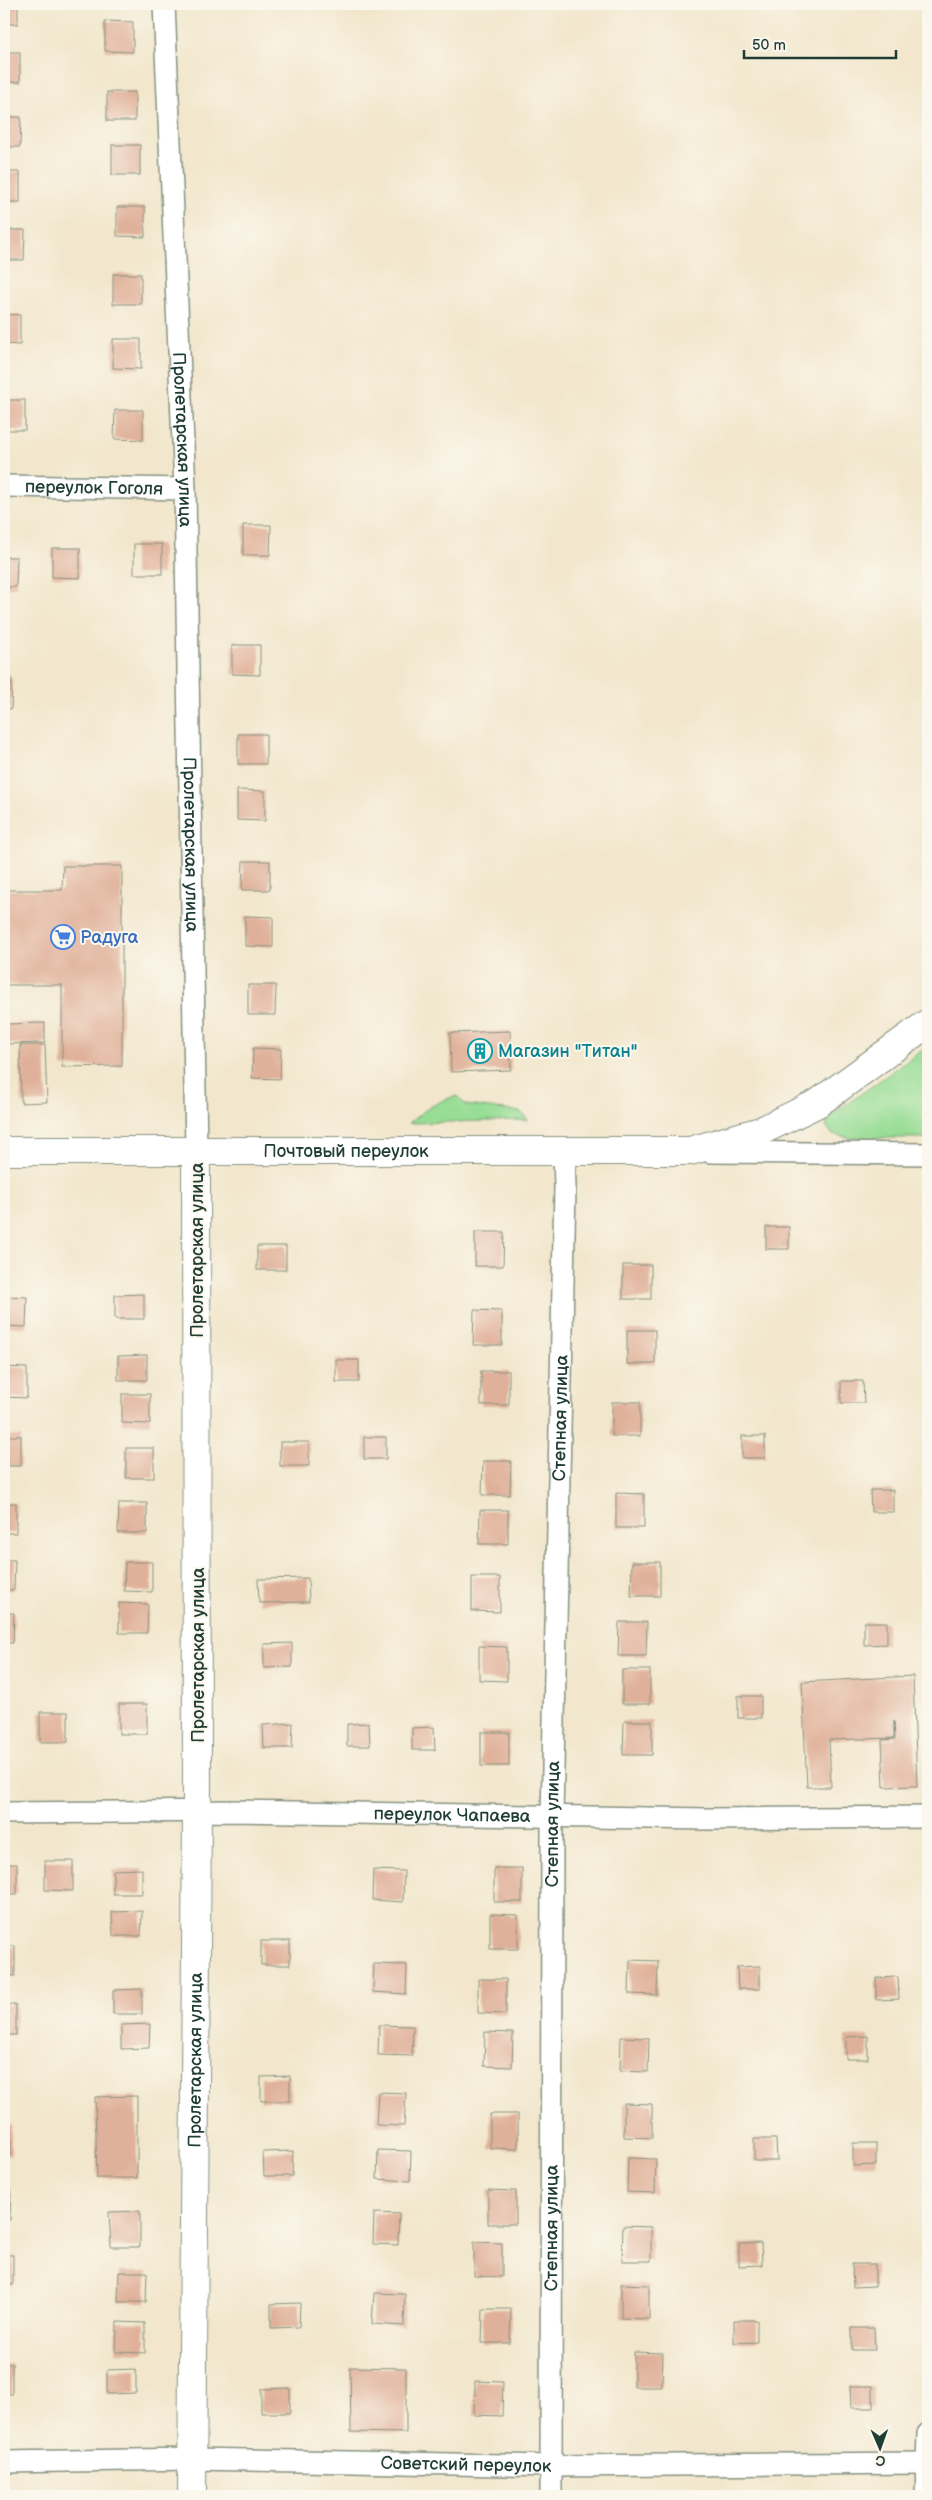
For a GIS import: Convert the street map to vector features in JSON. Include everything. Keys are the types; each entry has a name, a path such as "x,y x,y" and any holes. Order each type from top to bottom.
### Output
{"main road":[{"name":"Почтовый переулок","path":"4,1151 690,1151 761,1131 818,1103 928,1022"},
{"name":"Пролетарская улица","path":"192,2496 198,1812 196,1152"}],"street":[{"name":"Пролетарская улица","path":"164,4 185,489 196,1152"},
{"name":"переулок Гоголя","path":"4,486 185,489"},
{"name":"Степная улица","path":"551,2496 552,1818 565,1197 564,1150"},
{"path":"690,1151 928,1154"},
{"name":"переулок Чапаева","path":"4,1813 234,1811 552,1818 928,1817"},
{"path":"926,2496 928,2434"},
{"name":"Советский переулок","path":"4,2462 193,2459 552,2466 928,2462"}],"green space":[{"path":"928,1046 928,1138 854,1138 833,1135 826,1126 830,1116"},
{"path":"457,1096 466,1105 521,1112 528,1120 409,1123 431,1106"}],"building":[{"path":"4,4 18,4 18,24 4,24"},
{"path":"101,4 129,4 129,7 101,6"},
{"path":"105,21 133,22 133,52 105,51"},
{"path":"4,52 20,52 20,82 4,82"},
{"path":"107,92 135,92 135,121 107,121"},
{"path":"4,117 21,117 20,147 4,147"},
{"path":"112,145 140,145 140,175 112,175"},
{"path":"4,172 20,172 20,202 4,202"},
{"path":"117,207 145,207 145,237 117,236"},
{"path":"4,230 25,230 24,260 4,260"},
{"path":"113,274 141,274 141,304 113,304"},
{"path":"4,314 20,315 20,345 4,344"},
{"path":"113,339 141,339 141,369 113,368"},
{"path":"4,400 25,400 25,430 4,430"},
{"path":"115,410 143,410 143,440 114,439"},
{"path":"243,525 271,525 270,555 243,555"},
{"path":"134,544 162,544 162,574 134,574"},
{"path":"52,548 80,548 80,578 52,577"},
{"path":"4,557 17,557 16,587 4,587"},
{"path":"232,645 260,645 260,675 232,674"},
{"path":"4,679 12,679 11,709 4,709"},
{"path":"238,734 266,734 266,764 238,764"},
{"path":"237,790 265,791 265,821 237,820"},
{"path":"243,861 270,861 270,890 242,890"},
{"name":"Радуга","path":"63,866 122,866 122,1066 62,1067 62,985 4,985 4,890 62,890"},
{"path":"245,916 273,917 273,947 245,946"},
{"path":"248,985 276,985 275,1015 248,1015"},
{"path":"45,1023 45,1043 4,1044 4,1024"},
{"name":"Магазин \"Титан\"","path":"510,1031 511,1070 451,1072 450,1033"},
{"path":"20,1045 45,1045 47,1102 21,1103"},
{"path":"253,1048 281,1049 280,1079 252,1078"},
{"path":"766,1227 789,1227 789,1249 766,1249"},
{"path":"475,1232 504,1232 503,1266 475,1266"},
{"path":"257,1246 286,1246 286,1270 257,1270"},
{"path":"623,1265 651,1265 651,1299 623,1299"},
{"path":"144,1294 144,1319 115,1319 115,1295"},
{"path":"4,1296 27,1297 26,1327 4,1326"},
{"path":"474,1310 502,1311 502,1345 473,1345"},
{"path":"627,1330 655,1330 655,1364 627,1364"},
{"path":"147,1355 147,1380 118,1380 118,1356"},
{"path":"336,1360 359,1360 359,1382 336,1382"},
{"path":"4,1367 27,1368 27,1398 4,1397"},
{"path":"481,1371 509,1371 509,1405 481,1405"},
{"path":"841,1381 863,1381 864,1403 841,1403"},
{"path":"122,1394 150,1394 150,1424 122,1423"},
{"path":"612,1402 640,1402 640,1436 612,1436"},
{"path":"4,1436 21,1436 21,1466 4,1466"},
{"path":"742,1436 765,1436 765,1458 742,1458"},
{"path":"364,1437 386,1437 386,1459 364,1459"},
{"path":"280,1442 309,1442 309,1466 280,1466"},
{"path":"126,1448 154,1448 154,1478 126,1478"},
{"path":"483,1461 511,1461 510,1495 482,1495"},
{"path":"870,1490 893,1490 893,1512 871,1512"},
{"path":"616,1493 644,1494 644,1528 616,1528"},
{"path":"4,1503 16,1503 16,1533 4,1533"},
{"path":"119,1503 147,1503 147,1533 118,1533"},
{"path":"480,1510 508,1510 508,1544 479,1544"},
{"path":"4,1560 15,1560 14,1590 4,1590"},
{"path":"125,1562 152,1562 152,1592 124,1591"},
{"path":"632,1562 660,1562 660,1596 631,1596"},
{"path":"472,1577 500,1577 500,1612 472,1611"},
{"path":"308,1578 309,1602 259,1603 258,1579"},
{"path":"119,1603 148,1604 147,1633 119,1633"},
{"path":"4,1613 14,1613 13,1643 4,1643"},
{"path":"619,1622 647,1622 646,1656 618,1656"},
{"path":"864,1622 887,1622 887,1644 864,1645"},
{"path":"292,1643 292,1667 264,1668 264,1644"},
{"path":"479,1646 507,1647 507,1681 479,1680"},
{"path":"622,1670 650,1670 650,1704 622,1704"},
{"path":"913,1676 917,1786 884,1787 882,1740 895,1739 894,1721 894,1738 829,1740 831,1787 807,1787 802,1682"},
{"path":"738,1696 761,1696 761,1718 738,1718"},
{"path":"119,1704 147,1704 147,1734 119,1734"},
{"path":"40,1712 68,1712 68,1742 40,1742"},
{"path":"624,1721 652,1721 652,1755 623,1755"},
{"path":"293,1723 292,1748 264,1748 263,1725"},
{"path":"369,1723 370,1746 347,1746 347,1724"},
{"path":"434,1727 435,1750 412,1750 412,1728"},
{"path":"481,1732 509,1732 509,1766 481,1766"},
{"path":"45,1861 73,1861 73,1891 45,1890"},
{"path":"4,1864 17,1864 17,1894 4,1894"},
{"path":"494,1868 522,1868 522,1902 494,1902"},
{"path":"142,1869 142,1894 113,1894 113,1870"},
{"path":"373,1870 404,1871 403,1902 372,1900"},
{"path":"142,1911 141,1936 113,1936 112,1912"},
{"path":"490,1914 518,1915 518,1949 490,1949"},
{"path":"261,1941 290,1941 290,1965 261,1965"},
{"path":"4,1946 15,1946 15,1976 4,1976"},
{"path":"630,1960 658,1961 657,1995 629,1994"},
{"path":"374,1964 407,1965 406,1994 373,1992"},
{"path":"760,1966 760,1989 738,1989 737,1967"},
{"path":"898,1977 899,1999 876,2000 876,1978"},
{"path":"478,1979 506,1979 506,2014 478,2013"},
{"path":"142,1989 142,2014 113,2014 113,1990"},
{"path":"4,2005 16,2005 16,2035 4,2035"},
{"path":"150,2024 149,2048 121,2049 121,2025"},
{"path":"379,2025 413,2026 412,2056 378,2055"},
{"path":"485,2032 513,2033 512,2067 484,2066"},
{"path":"868,2036 868,2059 846,2059 846,2037"},
{"path":"621,2037 649,2038 648,2072 620,2071"},
{"path":"290,2076 290,2101 261,2101 261,2077"},
{"path":"378,2092 406,2093 404,2126 376,2125"},
{"path":"137,2096 137,2178 97,2178 95,2097"},
{"path":"624,2103 652,2104 652,2138 624,2137"},
{"path":"490,2114 518,2114 518,2149 490,2148"},
{"path":"4,2125 11,2125 11,2155 4,2155"},
{"path":"754,2139 776,2139 777,2161 754,2161"},
{"path":"853,2143 876,2143 876,2165 853,2166"},
{"path":"378,2150 411,2151 410,2181 377,2179"},
{"path":"293,2151 292,2176 264,2176 263,2152"},
{"path":"628,2158 656,2159 655,2193 627,2192"},
{"path":"4,2190 11,2190 10,2220 4,2220"},
{"path":"488,2190 516,2191 516,2224 488,2224"},
{"path":"140,2211 140,2247 111,2247 109,2212"},
{"path":"374,2213 399,2214 398,2245 373,2244"},
{"path":"623,2226 651,2227 651,2261 622,2261"},
{"path":"474,2242 502,2243 502,2277 474,2276"},
{"path":"761,2243 762,2265 739,2266 739,2244"},
{"path":"4,2255 13,2255 13,2285 4,2285"},
{"path":"852,2264 875,2264 875,2286 853,2287"},
{"path":"119,2272 147,2272 146,2302 118,2302"},
{"path":"621,2284 649,2285 649,2319 621,2318"},
{"path":"374,2293 405,2294 404,2326 372,2324"},
{"path":"300,2303 299,2327 271,2328 271,2304"},
{"path":"483,2309 511,2309 510,2343 482,2343"},
{"path":"734,2320 757,2320 757,2342 734,2343"},
{"path":"117,2322 145,2323 145,2353 116,2352"},
{"path":"852,2328 874,2328 875,2350 852,2350"},
{"path":"634,2352 663,2353 662,2387 634,2387"},
{"path":"4,2364 12,2364 12,2394 4,2394"},
{"path":"350,2367 406,2368 406,2433 351,2432"},
{"path":"136,2369 136,2393 107,2394 107,2370"},
{"path":"475,2381 503,2382 502,2416 474,2415"},
{"path":"850,2386 873,2386 873,2408 851,2408"},
{"path":"290,2388 290,2413 261,2413 261,2389"}],"place":[{"name":"Радуга","path":"63,937"},
{"name":"Магазин \"Титан\"","path":"480,1051"}]}
